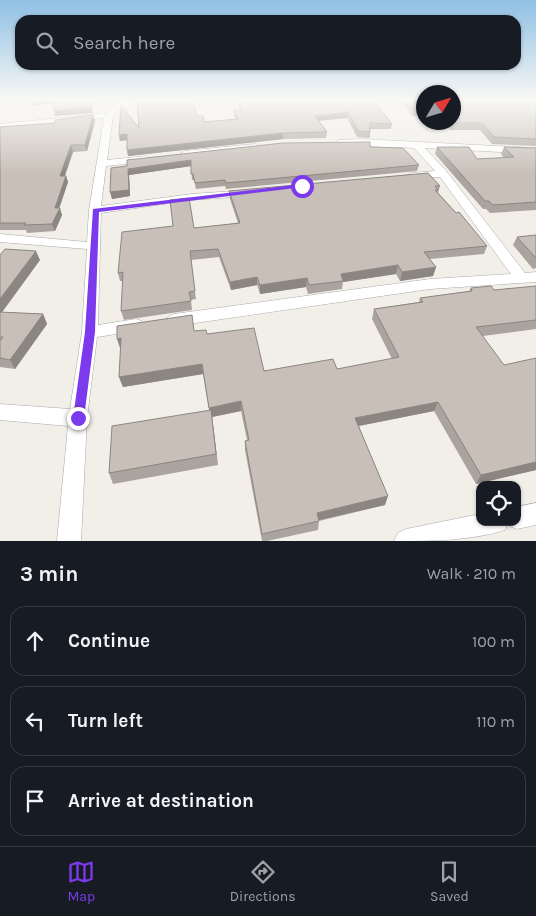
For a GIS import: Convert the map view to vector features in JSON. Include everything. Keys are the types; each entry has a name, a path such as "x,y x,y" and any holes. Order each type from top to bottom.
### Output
{"street":[{"path":"69,541 78,418 90,332 92,246 95,210 102,164 112,125"},
{"path":"332,143 361,142 536,151"},
{"path":"417,145 529,277"},
{"path":"178,155 264,146"},
{"path":"102,164 159,158"},
{"path":"398,177 443,174"},
{"path":"95,210 192,197 263,191"},
{"path":"0,238 92,246"},
{"path":"90,332 430,284 529,277"},
{"path":"0,412 78,418"},
{"path":"521,517 536,514"},
{"path":"406,541 478,526"}],"building":[{"path":"90,125 85,145 71,145 60,176 66,176 55,208 60,208 52,224 24,225 26,223 0,223 0,127"},
{"path":"120,125 137,125 139,128 139,125 322,125 327,132 283,133 127,150 127,134 119,135"},
{"path":"355,125 370,125 370,132 358,131"},
{"path":"484,125 536,125 536,139 494,137"},
{"path":"370,142 370,147 403,148 419,165 226,183 225,180 195,183 193,174 191,174 191,160 128,169 129,190 110,192 111,168 127,166 127,160 283,143"},
{"path":"437,147 469,147 477,159 514,157 504,147 536,148 536,202 493,205 489,201 485,201"},
{"path":"428,173 440,186 435,186 438,190 435,190 456,213 459,212 487,246 424,252 436,267 402,272 398,265 341,274 343,281 309,285 307,278 260,285 257,277 230,282 218,249 190,251 195,291 189,292 191,301 121,311 123,272 118,273 122,232 173,226 170,200 189,198 194,228 240,223 229,191"},
{"path":"536,235 536,258 517,237"},
{"path":"5,249 36,251 0,299 0,255"},
{"path":"491,286 494,290 536,286 536,320 476,327 504,365 536,358 536,462 481,475 438,402 355,418 388,496 317,513 319,521 262,534 245,441 249,440 241,401 209,408 202,364 119,377 121,338 117,339 117,326 192,315 194,331 206,330 207,334 254,328 264,371 333,359 337,369 399,357 374,309 423,302 420,298 472,291 471,288"},
{"path":"0,312 43,314 10,360 0,358 0,341 3,337 0,337"},
{"path":"211,410 216,454 109,473 112,426"}],"route":[{"path":"78,418 90,332 92,246 95,210 192,197 302,186"}]}
